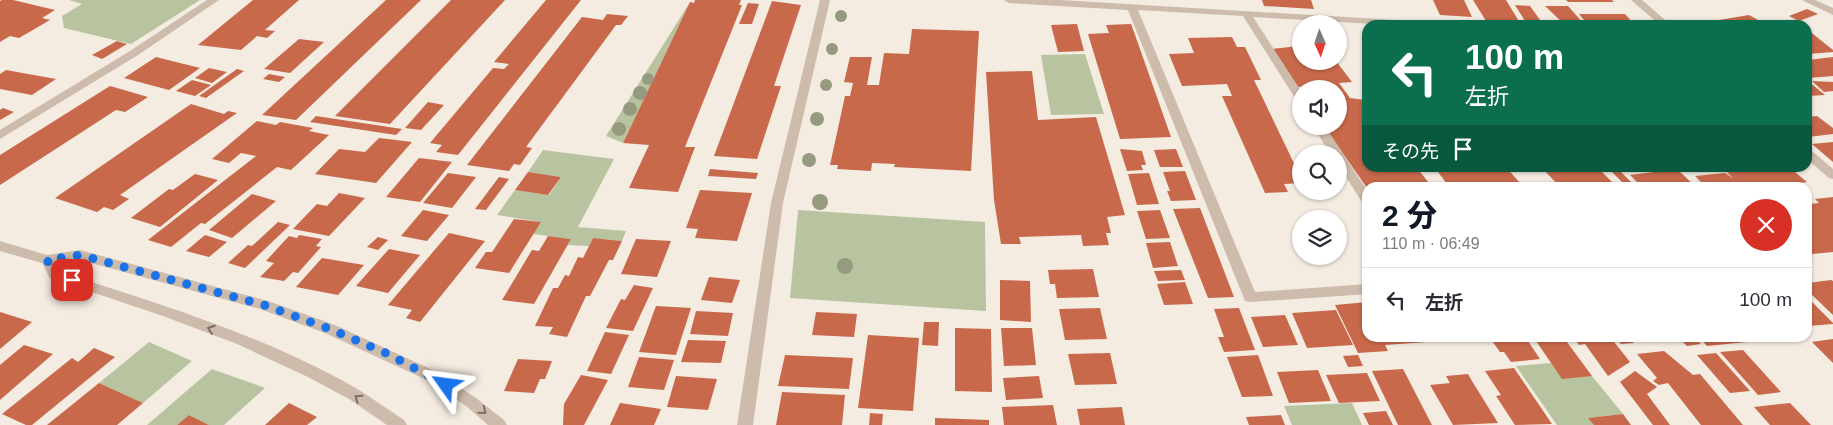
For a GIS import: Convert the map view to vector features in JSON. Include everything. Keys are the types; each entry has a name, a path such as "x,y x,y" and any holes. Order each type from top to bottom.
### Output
{"street":[{"path":"0,136 134,53 214,0"},
{"path":"745,425 776,203 825,0"},
{"path":"1009,0 1362,21"},
{"path":"1636,0 1660,20"},
{"path":"1807,0 1833,12"},
{"path":"1132,7 1250,297 1362,289"},
{"path":"1246,14 1292,85"},
{"path":"1812,157 1833,175"},
{"path":"1347,169 1362,193"},
{"path":"0,246 47,260 80,255 264,305 330,329 434,377 499,425"},
{"path":"47,260 56,275 251,344 306,369 349,392 399,425"}],"green space":[{"path":"69,0 200,0 131,44 64,28 62,16 82,4"},
{"path":"690,2 623,143 606,136"},
{"path":"1085,54 1104,114 1051,115 1041,55"},
{"path":"543,150 614,159 578,227 626,231 622,241 593,238 589,246 568,245 571,239 533,234 540,222 497,215 515,190 549,195 561,177 528,172"},
{"path":"798,210 985,222 986,311 790,298"},
{"path":"149,342 192,361 143,403 99,383"},
{"path":"1551,363 1592,376 1623,414 1589,418 1594,425 1557,425 1516,366"},
{"path":"212,369 265,388 224,425 209,425 189,415 177,425 147,425"},
{"path":"1352,403 1362,425 1292,425 1284,406"}],"building":[{"path":"13,0 55,10 42,18 50,20 19,38 10,36 0,42 0,1"},
{"path":"253,0 299,0 265,30 275,31 267,38 257,36 241,50 198,45"},
{"path":"386,0 421,0 296,120 262,115"},
{"path":"451,0 505,0 390,124 335,116"},
{"path":"546,0 581,0 458,155 436,152 442,145 430,143 493,68 504,69 509,64 494,62"},
{"path":"695,0 741,0 739,5 742,5 685,147 695,147 678,192 629,188 649,145 623,143 690,2 694,3"},
{"path":"1262,0 1311,0 1314,9 1264,6"},
{"path":"1433,0 1464,0 1472,17 1440,15"},
{"path":"1473,0 1506,0 1518,20 1485,20"},
{"path":"1566,0 1612,0 1614,2 1568,2"},
{"path":"772,1 801,5 774,86 781,86 757,159 714,156"},
{"path":"748,3 759,4 752,24 739,24"},
{"path":"1515,5 1530,6 1540,20 1524,20"},
{"path":"1545,6 1568,6 1581,20 1560,20"},
{"path":"1807,9 1818,14 1802,20 1789,16"},
{"path":"607,14 628,16 621,25 616,25 526,147 532,148 520,165 514,164 509,171 467,165 582,17 603,20"},
{"path":"1579,14 1625,14 1630,20 1584,20"},
{"path":"1749,15 1758,20 1719,20"},
{"path":"1077,24 1084,51 1058,52 1051,25"},
{"path":"1131,24 1171,137 1120,139 1088,34 1109,33 1106,25"},
{"path":"912,29 979,31 971,171 894,167 895,164 872,163 871,171 837,169 838,165 830,165 845,96 850,96 853,83 844,82 850,57 872,57 867,85 879,85 884,53 909,54"},
{"path":"1812,33 1833,50 1833,52 1812,54"},
{"path":"1232,37 1237,47 1245,47 1261,80 1254,80 1292,159 1292,184 1284,184 1288,192 1265,193 1222,96 1232,96 1227,84 1182,86 1169,54 1194,53 1188,38"},
{"path":"299,39 324,42 290,73 264,69"},
{"path":"117,41 127,44 102,59 92,55"},
{"path":"1292,47 1292,70 1343,70 1352,82 1347,82 1347,80 1292,80 1271,49"},
{"path":"156,57 200,68 169,90 124,78"},
{"path":"1833,57 1833,76 1812,78 1812,60"},
{"path":"209,68 227,72 212,83 195,78"},
{"path":"237,69 244,71 206,98 199,96"},
{"path":"6,70 56,79 32,95 0,89 0,74"},
{"path":"1032,71 1038,120 1096,117 1125,215 1107,217 1111,233 1106,233 1109,245 1083,246 1081,235 1019,237 1021,244 1001,244 994,200 986,72"},
{"path":"269,74 285,77 279,82 263,79"},
{"path":"192,80 211,85 195,96 176,91"},
{"path":"1812,81 1833,82 1833,91 1824,92"},
{"path":"1812,84 1825,95 1812,96"},
{"path":"110,86 148,97 125,112 116,110 0,185 0,155"},
{"path":"1347,94 1350,98 1362,100 1362,172 1420,172 1428,182 1363,182 1347,159 1347,145 1337,145 1330,135 1347,135"},
{"path":"428,102 444,105 421,130 405,128"},
{"path":"191,104 224,114 228,111 237,113 120,195 129,199 113,210 104,207 97,212 55,198"},
{"path":"3,108 14,112 0,120 0,110"},
{"path":"316,116 402,129 396,135 310,122"},
{"path":"1817,116 1833,128 1833,134 1812,137 1812,117"},
{"path":"257,121 276,125 280,122 313,128 309,131 329,135 291,170 277,167 205,224 201,223 171,247 148,240 256,156 241,153 229,163 212,159"},
{"path":"379,138 412,142 376,183 315,174 339,149 365,152"},
{"path":"1833,142 1833,162 1812,144"},
{"path":"1120,149 1142,151 1146,165 1141,165 1143,170 1127,171"},
{"path":"1176,149 1183,167 1160,167 1154,150"},
{"path":"419,158 452,162 420,202 386,197"},
{"path":"710,169 758,173 756,179 708,176"},
{"path":"1185,171 1196,200 1171,201 1167,191 1170,191 1163,172"},
{"path":"528,172 561,177 548,195 515,190"},
{"path":"1438,172 1510,172 1519,182 1446,182"},
{"path":"1546,172 1602,172 1612,182 1555,182"},
{"path":"1612,172 1621,172 1631,182 1622,182"},
{"path":"1654,172 1680,172 1691,182 1637,182 1630,175"},
{"path":"1727,172 1795,172 1807,182 1701,182 1695,176 1725,173 1733,178"},
{"path":"448,173 476,177 452,208 423,203"},
{"path":"1149,173 1159,204 1137,205 1128,174"},
{"path":"195,174 218,180 160,227 131,218 169,189 173,190"},
{"path":"499,177 509,179 486,210 475,209"},
{"path":"700,190 752,193 737,241 695,238 698,229 686,228"},
{"path":"339,193 365,198 329,236 293,229 317,204 327,206"},
{"path":"252,194 276,201 232,238 209,230"},
{"path":"1833,197 1833,252 1812,254 1812,204 1819,203 1815,199"},
{"path":"1200,208 1234,297 1208,298 1173,209"},
{"path":"423,210 449,215 427,241 401,236"},
{"path":"1160,210 1170,238 1146,239 1137,211"},
{"path":"514,219 541,222 509,273 475,268 486,252 492,252"},
{"path":"278,222 290,225 245,268 228,263 248,245 252,246"},
{"path":"449,233 485,241 420,322 406,318 412,310 388,305"},
{"path":"205,235 227,242 209,257 186,251"},
{"path":"299,235 322,239 316,246 321,247 298,273 293,272 284,281 260,277 274,263 266,261 289,236 297,238"},
{"path":"548,236 571,239 534,304 502,300 532,250 539,251"},
{"path":"378,237 388,240 378,250 367,247"},
{"path":"593,238 622,241 613,260 609,260 590,296 586,296 567,337 549,334 553,327 535,326 553,288 558,288 565,275 569,276 578,257 583,258"},
{"path":"636,239 671,241 657,277 621,274"},
{"path":"1170,242 1178,266 1153,268 1146,243"},
{"path":"389,249 420,255 388,293 356,286"},
{"path":"322,258 364,265 338,295 296,287"},
{"path":"1093,269 1099,297 1057,298 1055,284 1050,284 1048,270"},
{"path":"1181,270 1185,280 1158,281 1154,271"},
{"path":"709,277 740,280 732,303 701,300"},
{"path":"1000,280 1030,281 1031,322 1000,320"},
{"path":"1833,281 1833,315 1812,295 1812,282"},
{"path":"1185,282 1193,304 1164,305 1157,284"},
{"path":"634,285 653,288 633,331 606,328 621,299 625,300"},
{"path":"1812,302 1833,323 1812,326"},
{"path":"1362,303 1362,342 1427,342 1385,345 1388,351 1358,353 1335,305"},
{"path":"656,306 691,308 676,355 639,352"},
{"path":"1100,308 1107,339 1065,340 1059,309"},
{"path":"1239,308 1255,350 1224,352 1218,337 1224,337 1214,309"},
{"path":"1336,310 1353,345 1307,348 1292,313"},
{"path":"696,311 733,313 728,336 690,334"},
{"path":"0,312 32,322 0,349"},
{"path":"816,312 857,314 854,337 812,335"},
{"path":"1285,315 1298,345 1263,347 1251,317"},
{"path":"924,322 939,322 938,346 922,345"},
{"path":"955,328 991,329 992,392 955,391"},
{"path":"1001,328 1032,328 1036,365 1004,366"},
{"path":"605,332 629,335 611,374 587,371"},
{"path":"868,335 919,338 913,411 858,408"},
{"path":"1833,339 1833,363 1812,342"},
{"path":"688,340 726,341 721,363 681,362"},
{"path":"1493,342 1529,342 1540,359 1511,362 1504,352 1500,352"},
{"path":"1537,342 1567,342 1592,376 1562,379"},
{"path":"1577,342 1614,342 1630,362 1608,376 1585,344 1579,345"},
{"path":"1619,342 1634,343 1621,344"},
{"path":"1683,342 1699,342 1701,344 1687,346"},
{"path":"1704,342 1747,342 1707,346"},
{"path":"24,345 53,354 0,400 0,365"},
{"path":"94,348 115,357 32,425 26,425 2,414 72,358 78,362"},
{"path":"1743,350 1781,392 1758,395 1720,352"},
{"path":"1664,351 1693,375 1700,374 1743,425 1701,425 1668,383 1659,385 1653,381 1657,378 1637,354"},
{"path":"1110,353 1117,384 1075,385 1068,354"},
{"path":"1716,353 1750,391 1730,393 1697,355"},
{"path":"785,355 853,358 849,389 778,386"},
{"path":"1258,355 1273,396 1242,397 1227,357"},
{"path":"1358,355 1363,366 1348,367 1343,356"},
{"path":"639,357 674,360 664,390 628,387"},
{"path":"518,359 552,361 545,379 540,379 534,393 504,391"},
{"path":"1514,368 1552,424 1515,425 1496,396 1501,395 1485,371"},
{"path":"1403,369 1432,425 1398,425 1372,371"},
{"path":"1318,370 1331,401 1289,403 1277,372"},
{"path":"1635,371 1657,387 1647,394 1670,425 1653,425 1620,382"},
{"path":"1367,373 1380,401 1339,403 1326,375"},
{"path":"1468,374 1498,423 1453,425 1430,385 1450,383 1446,376"},
{"path":"581,375 608,380 584,425 563,425 564,404"},
{"path":"676,376 717,379 708,410 667,407"},
{"path":"1039,376 1043,398 1006,400 1003,378"},
{"path":"99,383 143,403 117,425 47,425"},
{"path":"782,392 845,395 842,425 776,425"},
{"path":"289,403 317,417 307,425 265,425"},
{"path":"620,403 661,409 654,425 610,425"},
{"path":"1790,403 1811,425 1770,425 1754,407"},
{"path":"1053,405 1057,425 1004,425 1002,407"},
{"path":"1122,407 1125,425 1080,425 1077,409"},
{"path":"1386,411 1393,425 1369,425 1363,413"},
{"path":"870,413 883,414 882,425 869,425"},
{"path":"1623,414 1631,425 1594,425 1588,418"},
{"path":"189,415 209,425 177,425"},
{"path":"1281,415 1285,425 1249,425 1246,417"},
{"path":"935,418 989,420 989,425 935,425"}],"route":[{"path":"72,280 56,275 47,260 80,255 264,305 330,329 388,354 446,385"}]}
